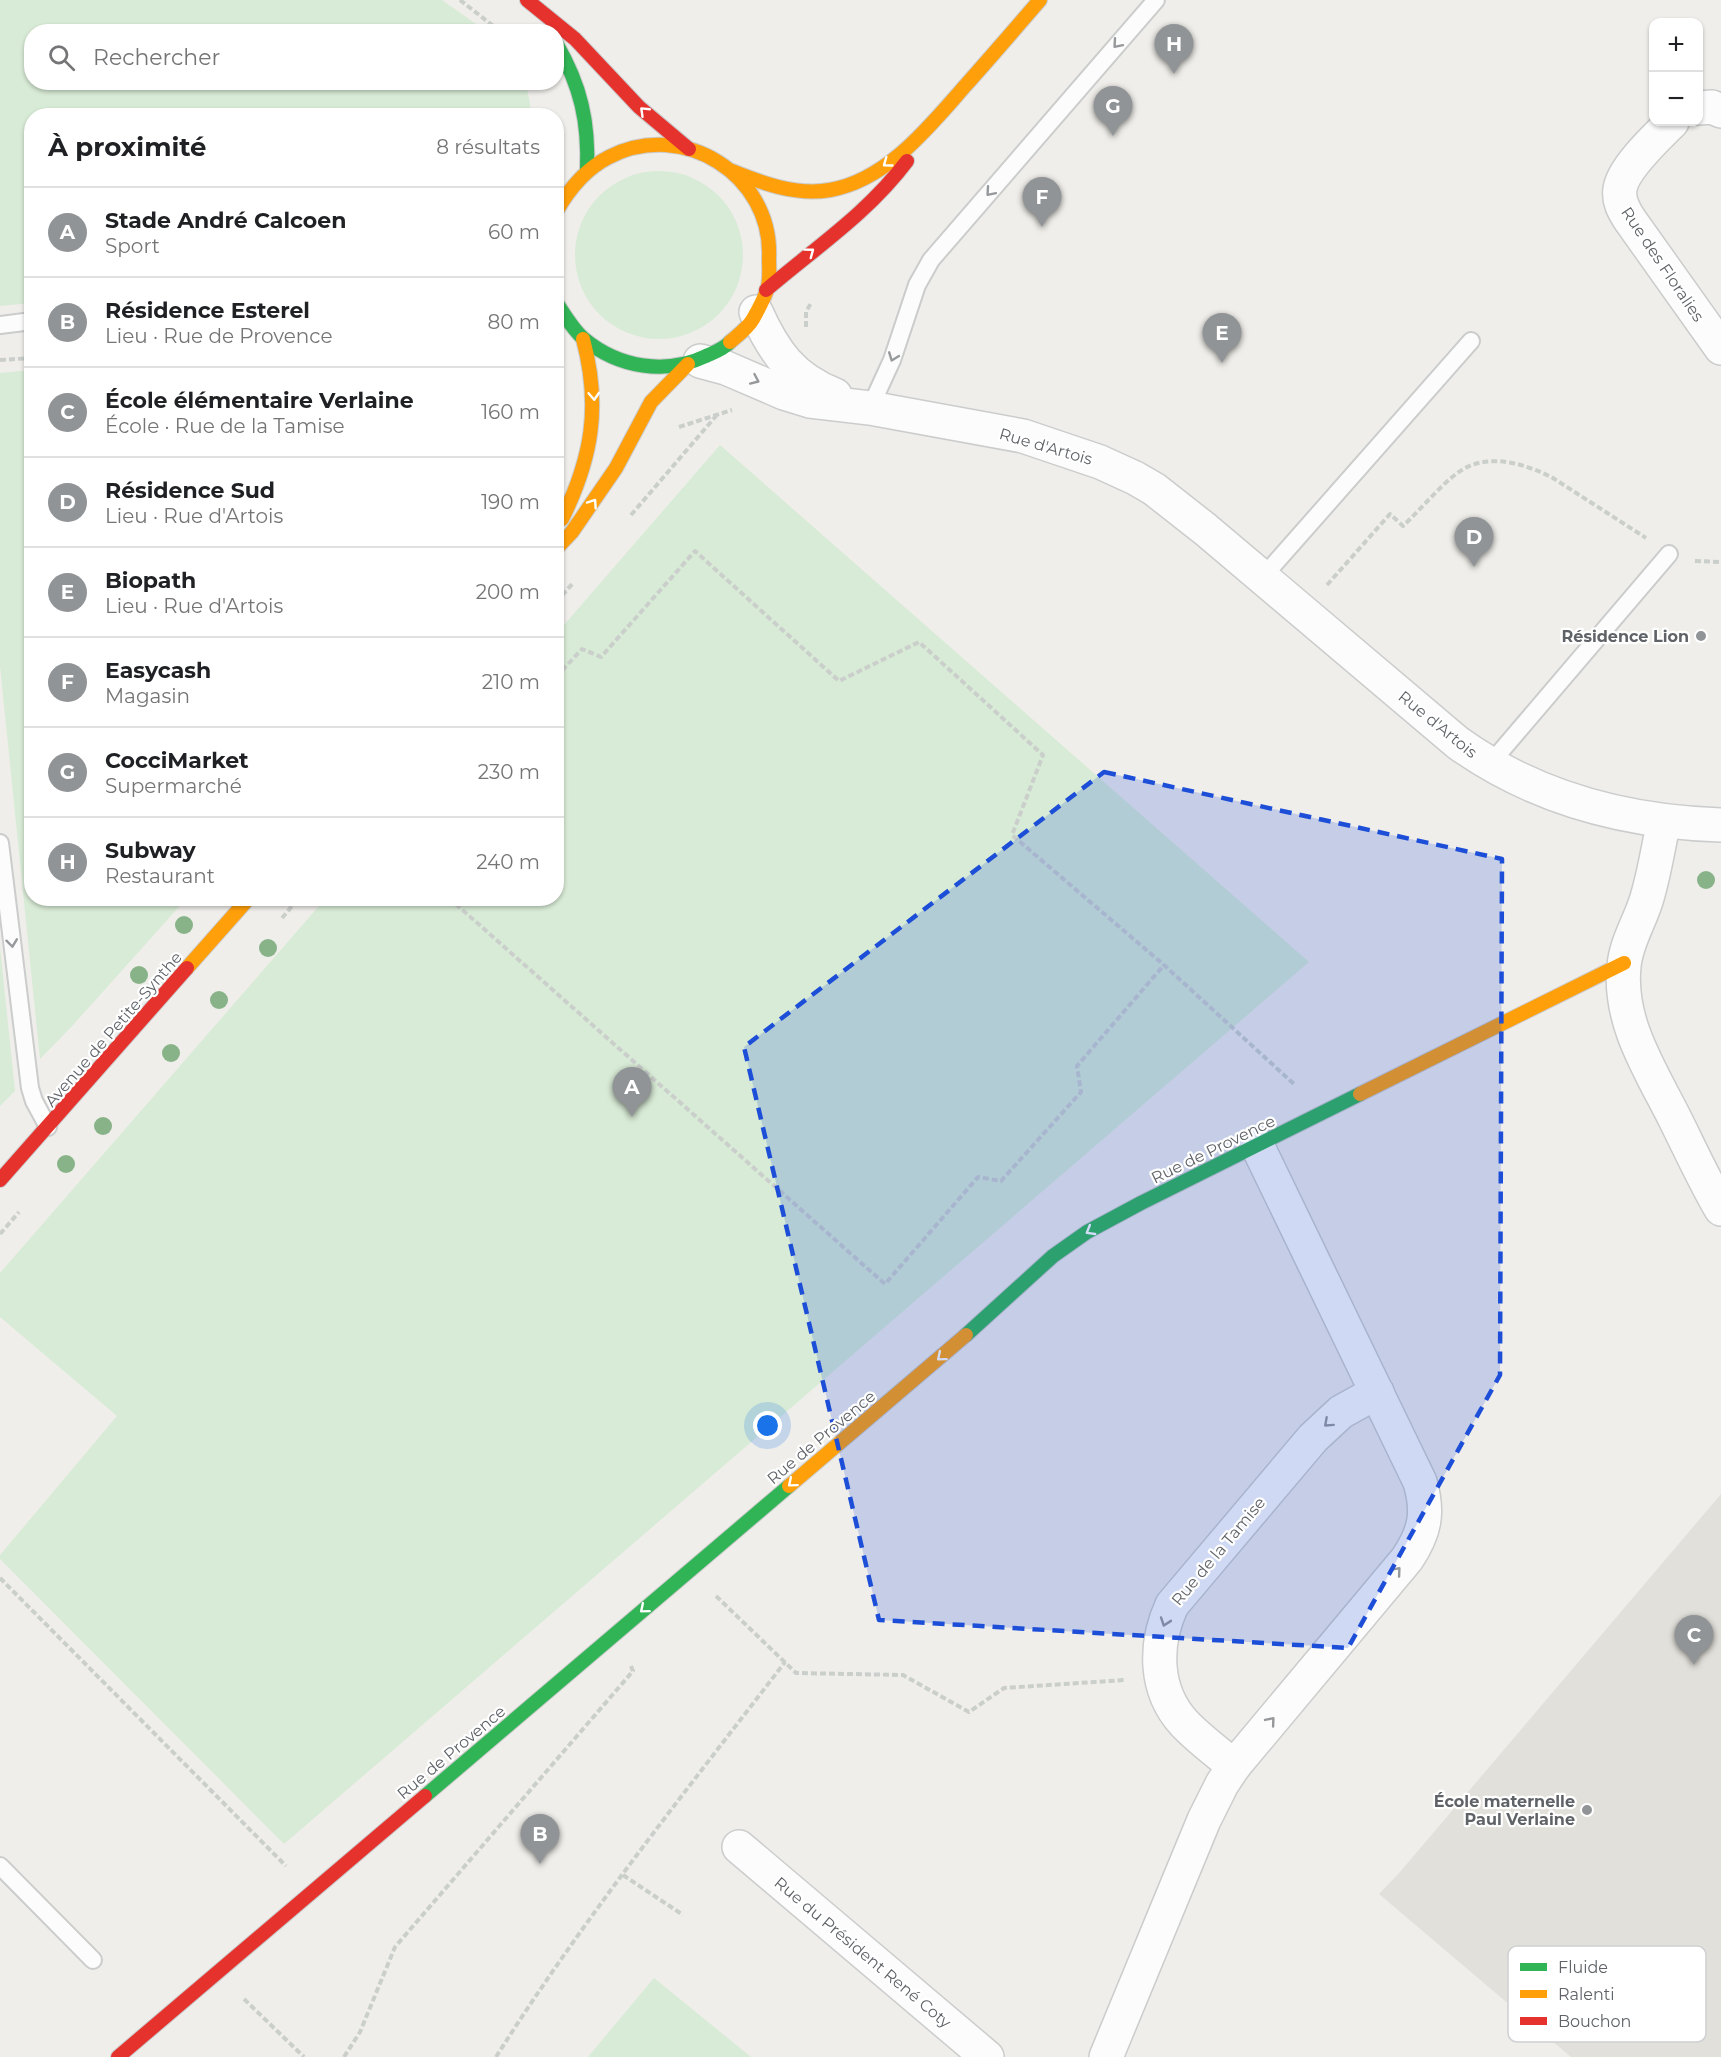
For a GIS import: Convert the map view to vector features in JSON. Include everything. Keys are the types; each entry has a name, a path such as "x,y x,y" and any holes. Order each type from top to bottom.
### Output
{"street":[{"path":"526,0 543,24"},
{"path":"526,0 556,24"},
{"path":"564,199 587,171 613,154 643,146 666,145 689,149 708,156 730,170 783,188 807,191 842,187 870,175 901,152 931,124 1041,0"},
{"path":"564,30 639,107 689,149"},
{"path":"564,58 584,103 589,141 587,171"},
{"path":"1703,108 1713,107 1721,111"},
{"path":"564,541 573,532 616,468 651,402 669,382 694,363 722,349 735,338 761,301 798,262 856,217 882,192 931,124"},
{"name":"Rue des Floralies","path":"1668,126 1624,176 1620,198 1623,209 1630,220 1721,348"},
{"path":"730,170 749,190 765,221 771,255 761,301"},
{"name":"Rue d'Artois","path":"761,301 769,339 787,365 821,389 870,408"},
{"path":"564,319 583,339 604,354 628,365 654,369 694,363"},
{"path":"564,515 583,474 593,430 594,392 583,339"},
{"name":"Rue d'Artois","path":"694,363 726,368 784,393 804,399 870,408 1023,436 1100,462 1154,489 1205,529 1458,743 1490,764 1530,785 1586,805 1664,822 1721,825"},
{"path":"1664,822 1646,900 1628,946 1624,963 1625,1005 1633,1033 1721,1209"},
{"name":"Avenue de Petite-Synthe","path":"0,1180 242,906"},
{"name":"Rue de Provence","path":"118,2057 987,1318 1053,1256 1087,1232 1141,1203 1624,963"},
{"path":"1106,2057 1204,1820 1222,1784 1234,1766 1407,1558 1423,1530 1425,1505 1420,1482 1257,1145"},
{"name":"Rue de la Tamise","path":"1234,1766 1183,1722 1165,1694 1159,1652 1161,1635 1172,1605 1312,1438 1341,1412 1377,1392"},
{"name":"Rue du Président René Coty","path":"739,1847 987,2057"}],"lane":[{"path":"870,408 892,360 917,285 931,260 1156,0"},
{"path":"0,325 24,322"},
{"path":"1262,578 1471,341"},
{"path":"1490,764 1669,554"},
{"path":"0,843 30,1088 34,1101 48,1127"},
{"path":"0,1866 93,1960"}],"path":[{"path":"460,0 491,24"},
{"path":"807,334 806,312 817,296"},
{"path":"0,360 24,358"},
{"path":"626,522 717,415 673,428"},
{"path":"1303,613 1390,514 1403,526 1457,473 1471,465 1486,462 1520,464 1553,477 1669,554 1688,560 1721,562"},
{"path":"564,669 582,650 601,657 695,551 840,681 919,642 1043,755 1012,835 1164,965 1324,1112"},
{"path":"564,593 579,575"},
{"path":"458,906 885,1284 978,1177 1001,1181 1081,1092 1077,1066 1164,965"},
{"path":"690,1570 796,1673 903,1675 969,1712 1004,1688 1161,1678"},
{"path":"0,1578 312,1893"},
{"path":"344,2057 360,2032 394,1947 633,1671 629,1661"},
{"path":"496,2057 523,2014 622,1875 785,1662"},
{"path":"622,1875 683,1915"},
{"path":"218,1972 304,2057"}],"highlighted area":[{"path":"1104,772 1502,859 1500,1375 1348,1648 879,1620 744,1047"}],"shaded area":[{"name":"École maternelle Paul Verlaine","path":"1721,1494 1721,2057 1571,2057 1553,2042 1706,2042 1706,1946 1508,1946 1508,2004 1379,1894"}],"green space":[{"path":"0,0 442,0 476,24 24,24 24,90 527,90 531,108 24,108 24,304 0,306"},
{"path":"659,171 675,172 691,177 719,195 737,223 742,239 742,271 737,287 719,315 691,333 675,338 659,339 643,338 627,333 599,315 581,287 576,271 575,255 576,239 581,223 599,195 627,177 643,172"},
{"path":"24,371 24,902 0,666 0,373"},
{"path":"720,445 1309,962 284,1844 0,1559 0,1555 117,1416 0,1317 0,1273 319,906 564,906 564,625"},
{"path":"24,906 180,906 73,1025 40,1059"},
{"path":"0,947 15,1091 0,1106"},
{"path":"654,1978 751,2057 588,2057"}],"traffic: fast":[{"path":"564,57 582,105 587,136 587,171"},
{"path":"564,314 572,327 598,349 612,357 643,366 659,367 691,362 730,342"},
{"path":"966,1335 1053,1256 1087,1232 1360,1094"},
{"path":"425,1796 789,1486"}],"traffic: slow":[{"path":"732,171 767,184 805,191 830,190 870,175 888,164 921,134 1040,0"},
{"path":"564,198 592,167 609,157 637,147 666,145 693,150 718,162 740,180 756,202 766,228 769,283 751,322 730,342"},
{"path":"564,514 587,453 590,431 592,387 583,339"},
{"path":"564,540 616,468 651,402 688,364"},
{"path":"187,968 242,906"},
{"path":"1360,1094 1624,963"},
{"path":"789,1486 966,1335"}],"traffic: jam":[{"path":"527,0 557,24"},
{"path":"564,30 639,107 689,149"},
{"path":"766,290 858,214 892,180 907,161"},
{"path":"0,1180 187,968"},
{"path":"118,2057 425,1796"}],"place":[{"name":"Subway","path":"1174,74"},
{"name":"CocciMarket","path":"1113,136"},
{"name":"Easycash","path":"1042,227"},
{"name":"Biopath","path":"1222,363"},
{"name":"Résidence Sud","path":"1474,567"},
{"name":"Résidence Lion","path":"1701,636"},
{"name":"Stade André Calcoen","path":"632,1117"},
{"name":"École élémentaire Verlaine","path":"1694,1665"},
{"name":"École maternelle Paul Verlaine","path":"1587,1810"},
{"name":"Résidence Esterel","path":"540,1864"}]}
